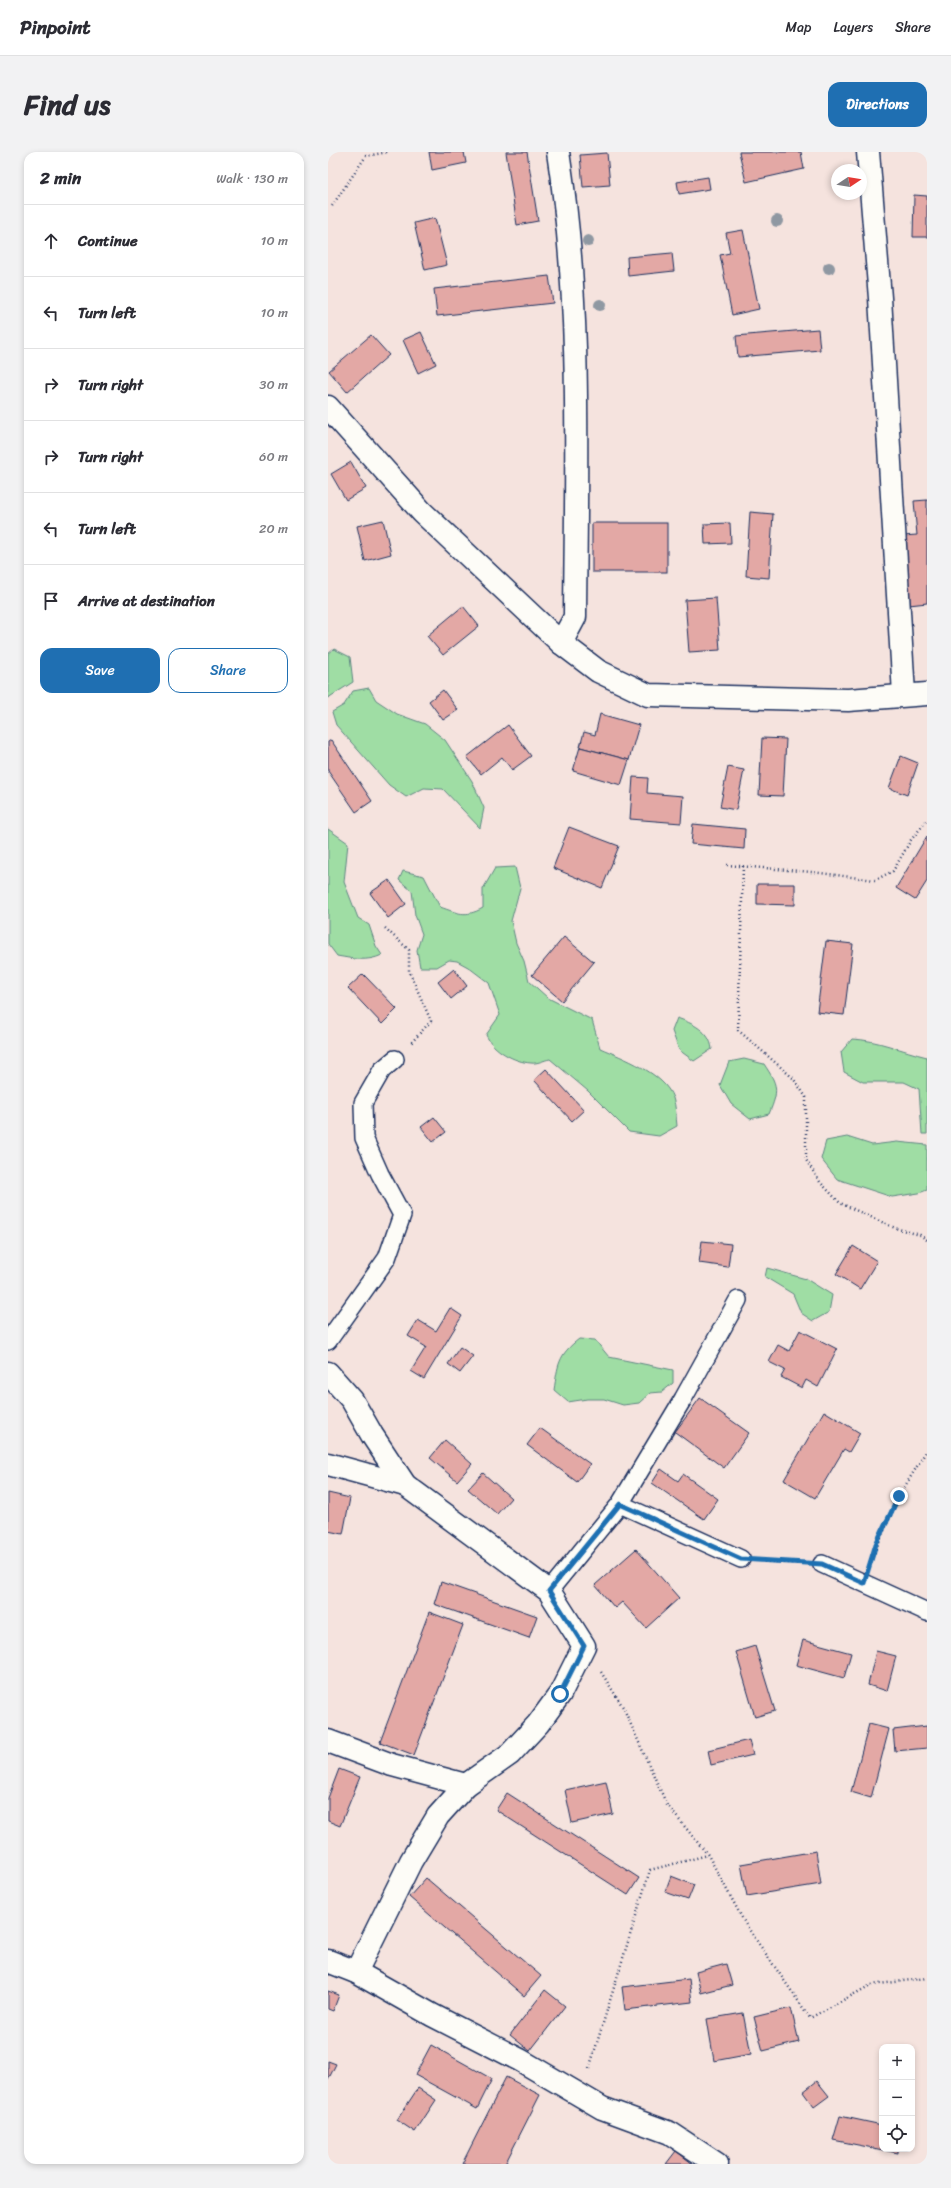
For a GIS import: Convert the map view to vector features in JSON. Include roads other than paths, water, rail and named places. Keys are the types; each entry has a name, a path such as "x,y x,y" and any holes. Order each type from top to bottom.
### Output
{"street":[{"path":"558,152 572,265 576,434 575,616 561,643"},
{"path":"868,152 880,298 904,694"},
{"path":"328,407 422,512 561,643 598,671 648,695 848,700 904,694 927,694"},
{"path":"328,1373 352,1400 405,1485"},
{"path":"328,1464 405,1485 549,1591 584,1646 560,1694 538,1724 510,1754 466,1785 438,1816 411,1861 356,1972"},
{"path":"328,1741 392,1765 466,1785"},
{"path":"328,1960 356,1972 581,2094 602,2108 670,2133 717,2164"}],"lane":[{"path":"328,1341 387,1258 402,1215 380,1174 364,1138 362,1103 382,1070 395,1059"},
{"path":"549,1591 620,1504 683,1399 738,1300"},
{"path":"620,1504 741,1559"},
{"path":"822,1564 927,1612"}]}
